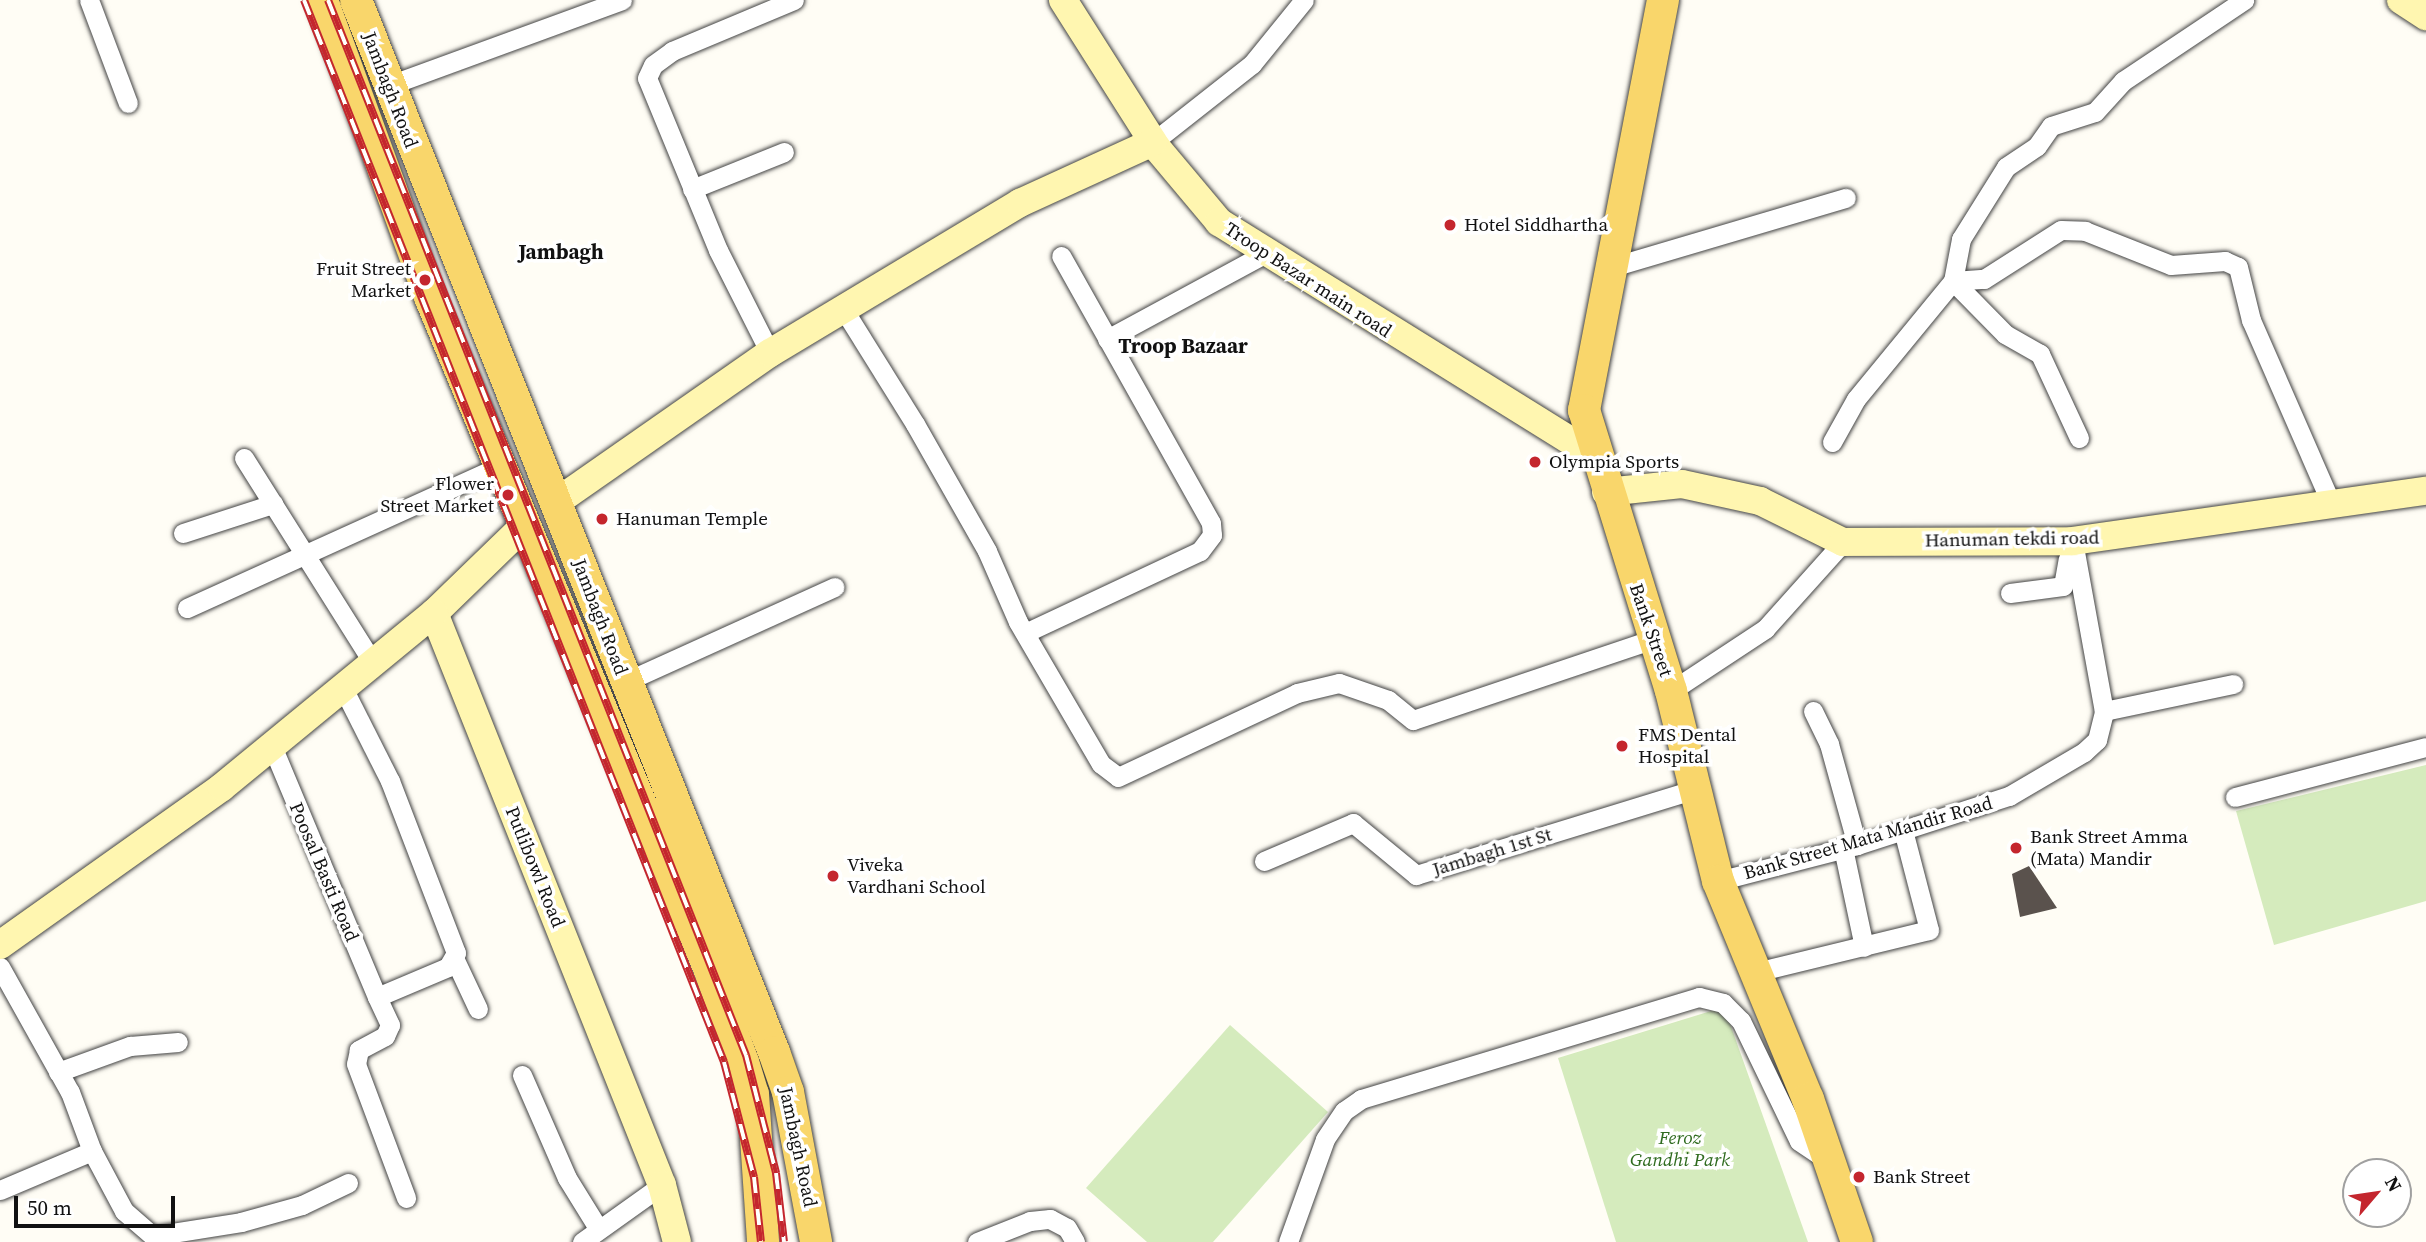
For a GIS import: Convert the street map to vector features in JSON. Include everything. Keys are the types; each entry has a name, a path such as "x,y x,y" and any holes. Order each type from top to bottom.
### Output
{"main road":[{"path":"322,0 430,297 709,968 754,1108 763,1242"},
{"name":"Jambagh Road","path":"356,0 625,682 727,930 792,1114 816,1242"},
{"name":"Bank Street","path":"1662,0 1584,410 1594,455 1671,691 1699,788 1718,881 1752,973 1829,1161 1857,1242"},
{"path":"754,1108 774,1103 792,1114"}],"street":[{"path":"89,0 128,103"},
{"path":"390,85 622,0"},
{"path":"770,353 692,189 647,78 653,65 672,51 794,0"},
{"name":"Troop Bazar main road","path":"1063,0 1153,142 1219,222 1594,455"},
{"path":"555,503 770,353 1020,203 1153,142 1252,65 1304,0"},
{"path":"1832,442 1856,399 1953,281 1961,239 2006,167 2037,146 2051,127 2095,112 2123,81 2244,0"},
{"path":"2401,0 2426,16"},
{"path":"692,189 784,152"},
{"path":"1609,268 1846,198"},
{"path":"1953,281 1984,279 2061,230 2108,239 2171,265 2225,261 2238,267 2251,320 2331,503"},
{"path":"1107,339 1266,253"},
{"path":"1025,633 1200,551 1212,534 1211,523 1061,256"},
{"path":"1953,281 2005,334 2040,354 2079,438"},
{"path":"844,310 987,551 1025,633 1101,764 1118,777 1297,693 1339,683 1388,700 1413,720 1653,639"},
{"path":"244,458 371,660"},
{"path":"187,608 304,551 502,465"},
{"name":"Hanuman tekdi road","path":"1606,492 1695,487 1760,501 1843,542 2069,541 2426,491"},
{"path":"183,533 273,504"},
{"path":"0,945 272,746 343,688 371,660 434,614 526,524"},
{"path":"2010,593 2055,590 2068,582 2069,541"},
{"name":"Bank Street Mata Mandir Road","path":"1718,881 1850,847 2042,780 2097,740 2104,711 2069,541"},
{"path":"1671,691 1765,629 1843,542"},
{"path":"625,682 834,586"},
{"name":"Putlibowl Road","path":"434,614 662,1185 677,1242"},
{"path":"2104,711 2233,684"},
{"path":"343,688 390,782 455,960 478,1009"},
{"path":"1813,711 1829,744 1850,847 1864,947"},
{"name":"Poosal Basti Road","path":"272,746 390,1025 385,1036 359,1051 356,1064 406,1198"},
{"path":"2235,797 2426,747"},
{"name":"Jambagh 1st St","path":"1264,861 1353,823 1416,876 1699,788"},
{"path":"1752,973 1926,933 1931,927 1903,830"},
{"path":"377,997 455,960"},
{"path":"0,967 58,1072 92,1151 124,1211 141,1233 173,1237 302,1205 348,1183"},
{"path":"1288,1242 1325,1139 1344,1111 1361,1099 1699,998 1723,1003 1741,1021 1800,1141 1829,1161"},
{"path":"58,1072 130,1046 178,1042"},
{"path":"522,1075 548,1141 598,1228"},
{"path":"0,1190 92,1151"},
{"path":"582,1242 598,1228 662,1185"},
{"path":"977,1242 1030,1220 1050,1219 1067,1228 1074,1242"}],"green space":[{"path":"2426,765 2426,901 2274,945 2236,811"},
{"name":"Feroz Gandhi Park","path":"1724,1007 1808,1242 1616,1242 1558,1058"},
{"path":"1230,1025 1328,1112 1213,1242 1147,1242 1086,1188"}],"building":[{"name":"Bank Street Amma (Mata) Mandir","path":"2029,866 2057,908 2020,917 2012,874"}],"railway":[{"path":"304,0 724,1062 754,1177 761,1242"},
{"path":"328,0 746,1055 776,1173 784,1242"}],"place":[{"name":"Hotel Siddhartha","path":"1450,225"},
{"name":"Fruit Street Market","path":"425,280"},
{"name":"Olympia Sports","path":"1535,462"},
{"name":"Flower Street Market","path":"508,495"},
{"name":"Hanuman Temple","path":"602,519"},
{"name":"FMS Dental Hospital","path":"1622,746"},
{"name":"Bank Street Amma (Mata) Mandir","path":"2016,848"},
{"name":"Viveka Vardhani School","path":"833,876"},
{"name":"Bank Street","path":"1859,1177"}],"district":[{"name":"Jambagh","path":"561,252"},
{"name":"Troop Bazaar","path":"1183,346"}]}
